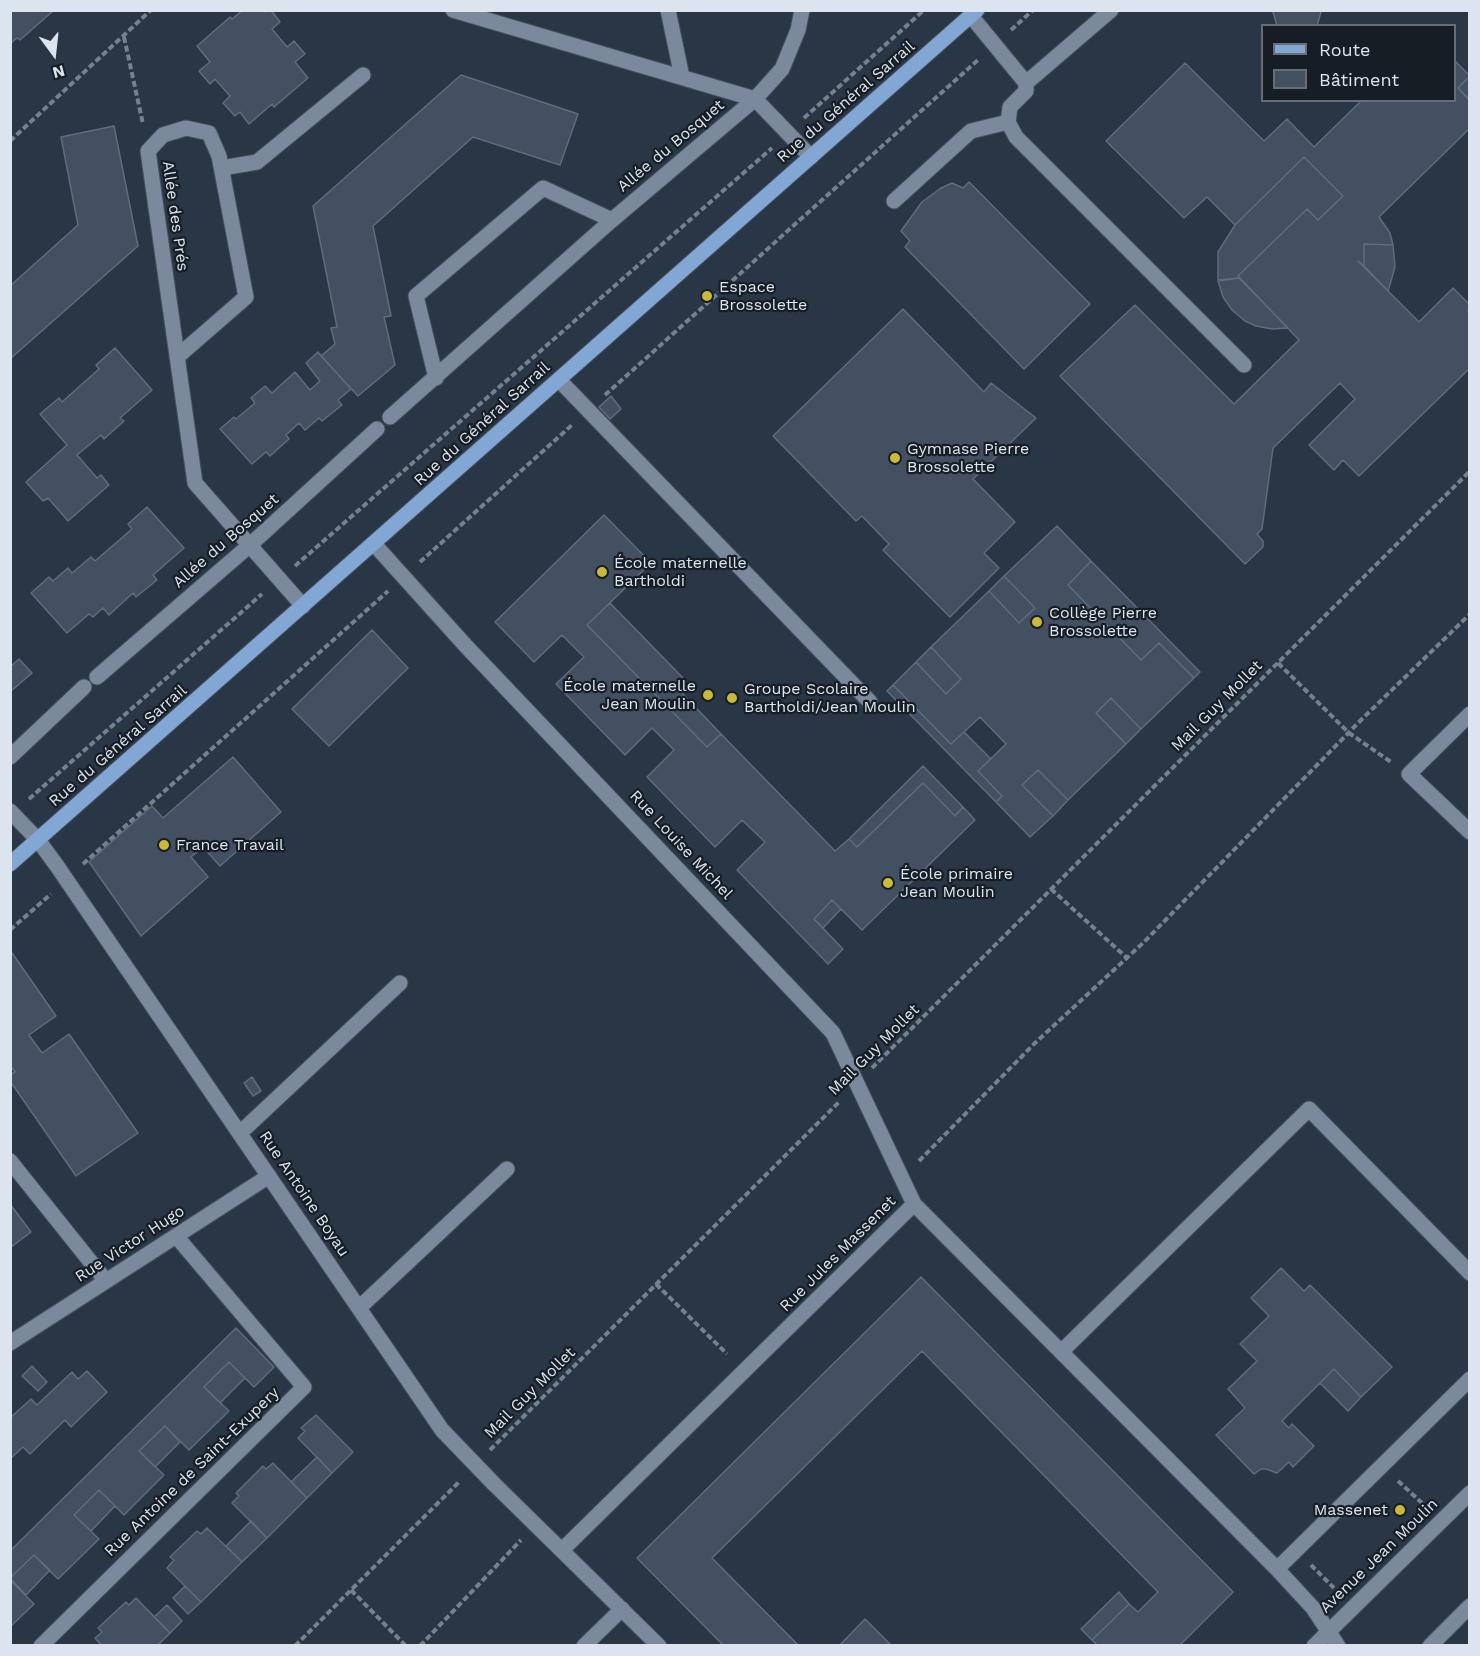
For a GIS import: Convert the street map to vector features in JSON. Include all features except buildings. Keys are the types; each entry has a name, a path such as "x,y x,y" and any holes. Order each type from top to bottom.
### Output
{"main road":[{"name":"Rue du Général Sarrail","path":"10,864 974,13"}],"street":[{"name":"Allée du Bosquet","path":"453,10 755,99 811,157"},
{"path":"668,10 682,77"},
{"path":"755,99 782,69 798,30 802,10"},
{"path":"1026,83 1111,10"},
{"path":"974,13 1026,83 1026,91 1010,107 1008,122 1016,137 1244,365"},
{"path":"222,168 257,162 363,75"},
{"name":"Allée du Bosquet","path":"390,417 612,220 755,99"},
{"path":"894,201 971,131 1008,122"},
{"name":"Allée des Prés","path":"177,357 246,297 219,156 209,133 186,128 163,135 148,151 177,357 195,483 303,606"},
{"path":"436,378 416,296 543,188 612,220"},
{"path":"559,380 870,702"},
{"name":"Allée du Bosquet","path":"97,677 250,545 377,429"},
{"name":"Rue Louise Michel","path":"374,544 465,645 833,1033 914,1204"},
{"path":"10,757 84,687"},
{"path":"1470,714 1409,774 1470,832"},
{"name":"Rue Antoine Boyau","path":"11,812 38,840 66,880 442,1430 562,1550"},
{"path":"240,1132 400,983"},
{"path":"1061,1352 1309,1109 1470,1273"},
{"path":"10,1161 106,1281"},
{"path":"360,1307 507,1169"},
{"name":"Rue Victor Hugo","path":"10,1343 269,1176"},
{"name":"Rue Jules Massenet","path":"562,1550 914,1204 1277,1569 1313,1608 1338,1646"},
{"name":"Rue Antoine de Saint-Exupery","path":"41,1646 304,1387 176,1236"},
{"path":"1277,1569 1470,1379"},
{"name":"Avenue Jean Moulin","path":"1314,1646 1470,1493"},
{"path":"562,1550 659,1646"},
{"path":"1430,1646 1470,1606"},
{"path":"584,1646 622,1609"}],"path":[{"path":"10,141 152,10"},
{"path":"11,812 48,784 744,173 924,10"},
{"path":"10,930 1033,10"},
{"path":"124,36 148,151"},
{"name":"Mail Guy Mollet","path":"295,1646 1470,471"},
{"path":"898,1174 923,1157 1034,1044 1127,958 1348,733 1470,614"},
{"path":"1278,663 1348,733 1409,774"},
{"path":"1051,889 1127,958"},
{"path":"656,1284 727,1354"},
{"path":"1382,1465 1422,1503"},
{"path":"420,1646 536,1524"},
{"path":"1296,1550 1334,1588"},
{"path":"351,1590 406,1646"}],"place":[{"name":"Espace Brossolette","path":"707,296"},
{"name":"Gymnase Pierre Brossolette","path":"895,458"},
{"name":"École maternelle Bartholdi","path":"602,572"},
{"name":"Collège Pierre Brossolette","path":"1037,622"},
{"name":"École maternelle Jean Moulin","path":"708,695"},
{"name":"Groupe Scolaire Bartholdi/Jean Moulin","path":"732,698"},
{"name":"France Travail","path":"164,845"},
{"name":"École primaire Jean Moulin","path":"888,883"},
{"name":"Massenet","path":"1400,1510"}]}
